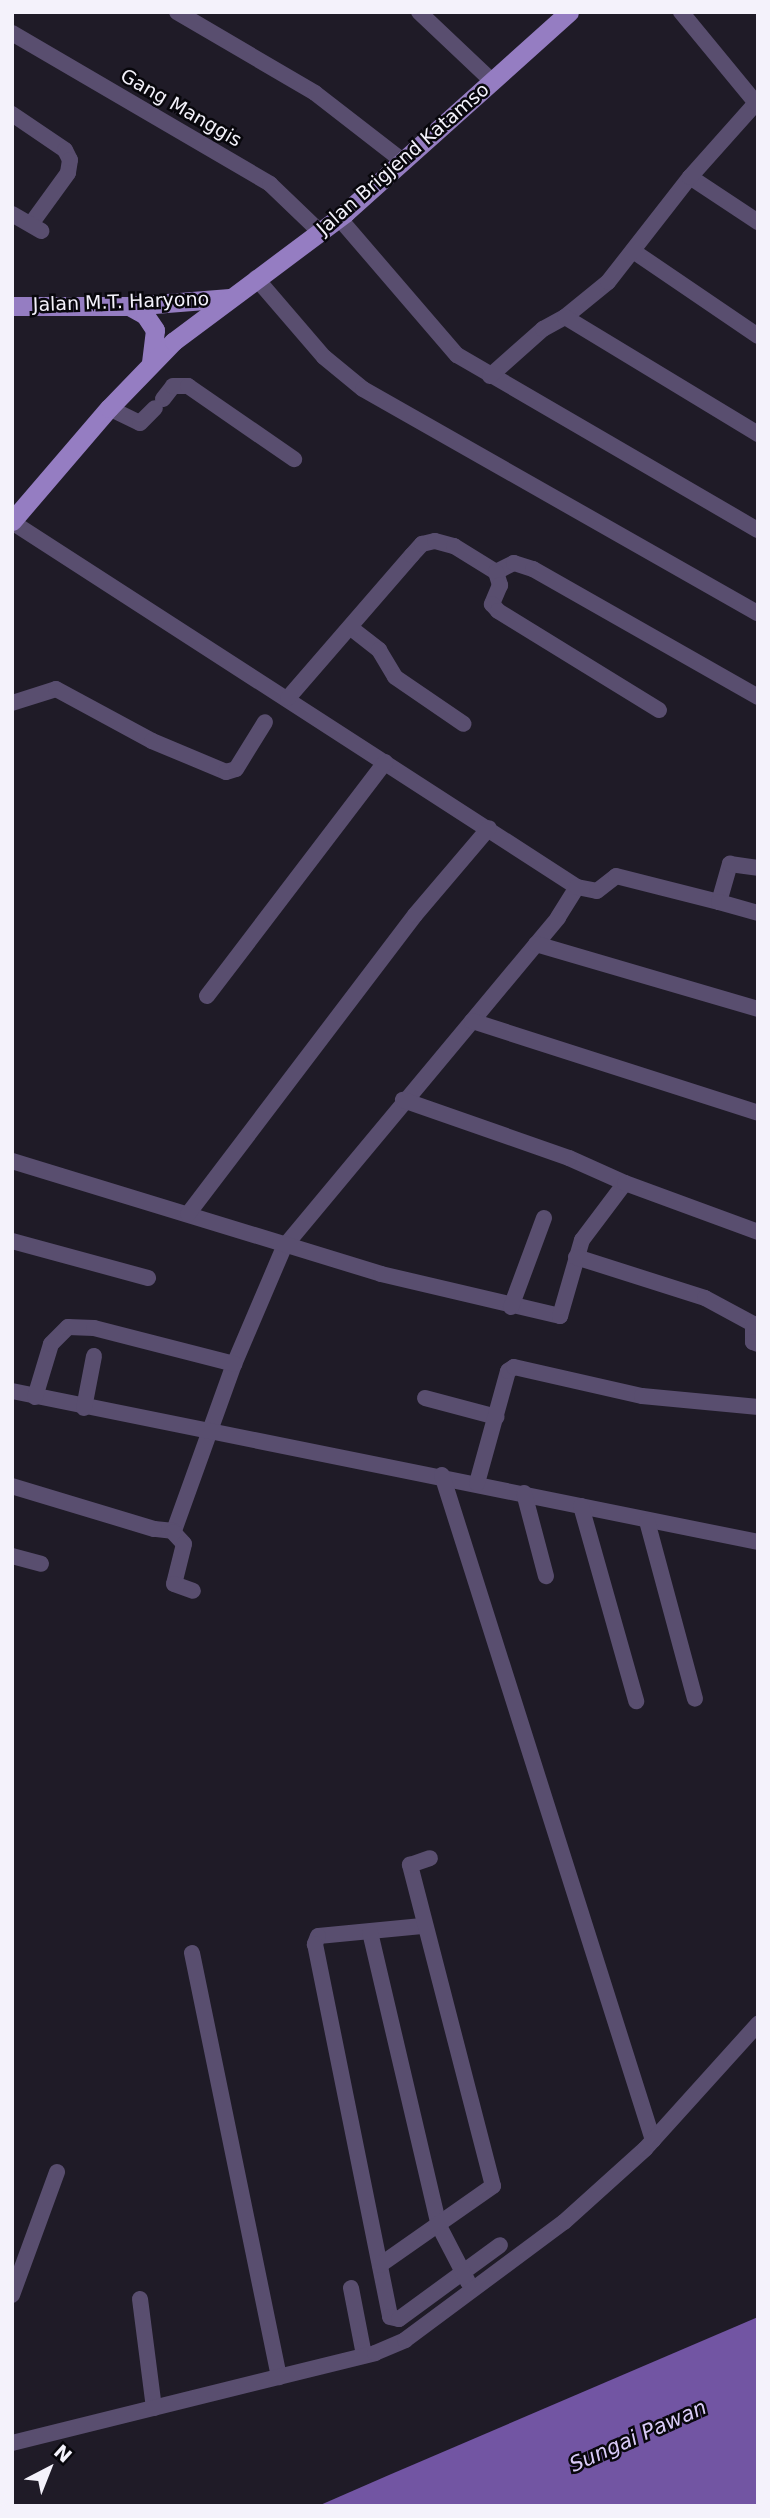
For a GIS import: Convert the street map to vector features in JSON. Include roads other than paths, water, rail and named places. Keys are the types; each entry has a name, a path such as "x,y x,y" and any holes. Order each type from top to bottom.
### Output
{"main road":[{"name":"Jalan Brigjend Katamso","path":"12,522 151,363 230,298 339,218 400,159 569,12"},
{"name":"Jalan M.T. Haryono","path":"12,306 129,306 230,298"},
{"path":"129,306 145,315 155,330 151,363"}],"street":[{"path":"177,12 315,93 400,159"},
{"path":"490,376 543,329 565,317 597,293 690,177 757,103 681,12"},
{"path":"425,14 492,81"},
{"name":"Gang Manggis","path":"12,33 262,179 320,232"},
{"path":"12,114 65,150 70,160 68,173 37,228 12,214"},
{"path":"690,177 758,222"},
{"path":"339,218 439,338 490,376 756,526"},
{"path":"633,251 758,336"},
{"path":"257,278 324,357 363,389 758,613"},
{"path":"565,317 758,435"},
{"path":"109,408 140,423 173,386 188,386 294,459"},
{"path":"12,522 577,887 597,891 616,876 758,913"},
{"path":"288,698 412,555 428,542 449,544 496,572 500,582 493,600 495,609 659,710"},
{"path":"496,572 514,563 533,569 758,697"},
{"path":"351,628 379,650 395,677 464,724"},
{"path":"12,703 56,689 172,751 226,772 236,769 265,722"},
{"path":"207,996 385,762"},
{"path":"188,1214 415,915 489,828"},
{"path":"719,902 730,864 758,868"},
{"path":"173,1532 234,1364 284,1247 403,1100 572,900 577,887"},
{"path":"536,944 758,1009"},
{"path":"472,1021 758,1113"},
{"path":"403,1100 569,1158 625,1183 758,1232"},
{"path":"12,1161 188,1214 284,1247 511,1307 560,1316 576,1257 589,1226 625,1183"},
{"path":"511,1307 544,1218"},
{"path":"12,1241 148,1278"},
{"path":"576,1257 705,1298 753,1324 753,1342 758,1344"},
{"path":"36,1397 51,1344 68,1327 94,1328 234,1364"},
{"path":"84,1408 94,1356"},
{"path":"477,1483 508,1371 514,1367 642,1396 758,1407"},
{"path":"12,1391 84,1408 442,1475 647,1521 758,1542"},
{"path":"425,1398 497,1417"},
{"path":"442,1475 653,2140"},
{"path":"12,1486 173,1532 184,1544 174,1584 193,1591"},
{"path":"524,1493 546,1576"},
{"path":"581,1506 636,1701"},
{"path":"647,1521 695,1699"},
{"path":"12,1556 41,1564"},
{"path":"380,2265 439,2226 492,2186 422,1926 410,1864 430,1858"},
{"path":"422,1926 318,1936 315,1944 389,2314 395,2320 500,2245"},
{"path":"370,1932 439,2226 473,2290"},
{"path":"192,1953 279,2376"},
{"path":"12,2443 364,2355 416,2333 564,2222 653,2140 758,2024"},
{"path":"12,2295 57,2172"},
{"path":"351,2288 364,2355"},
{"path":"140,2299 154,2408"}],"water":[{"name":"Sungai Pawan","path":"758,2317 758,2506 318,2506 389,2475"}]}
